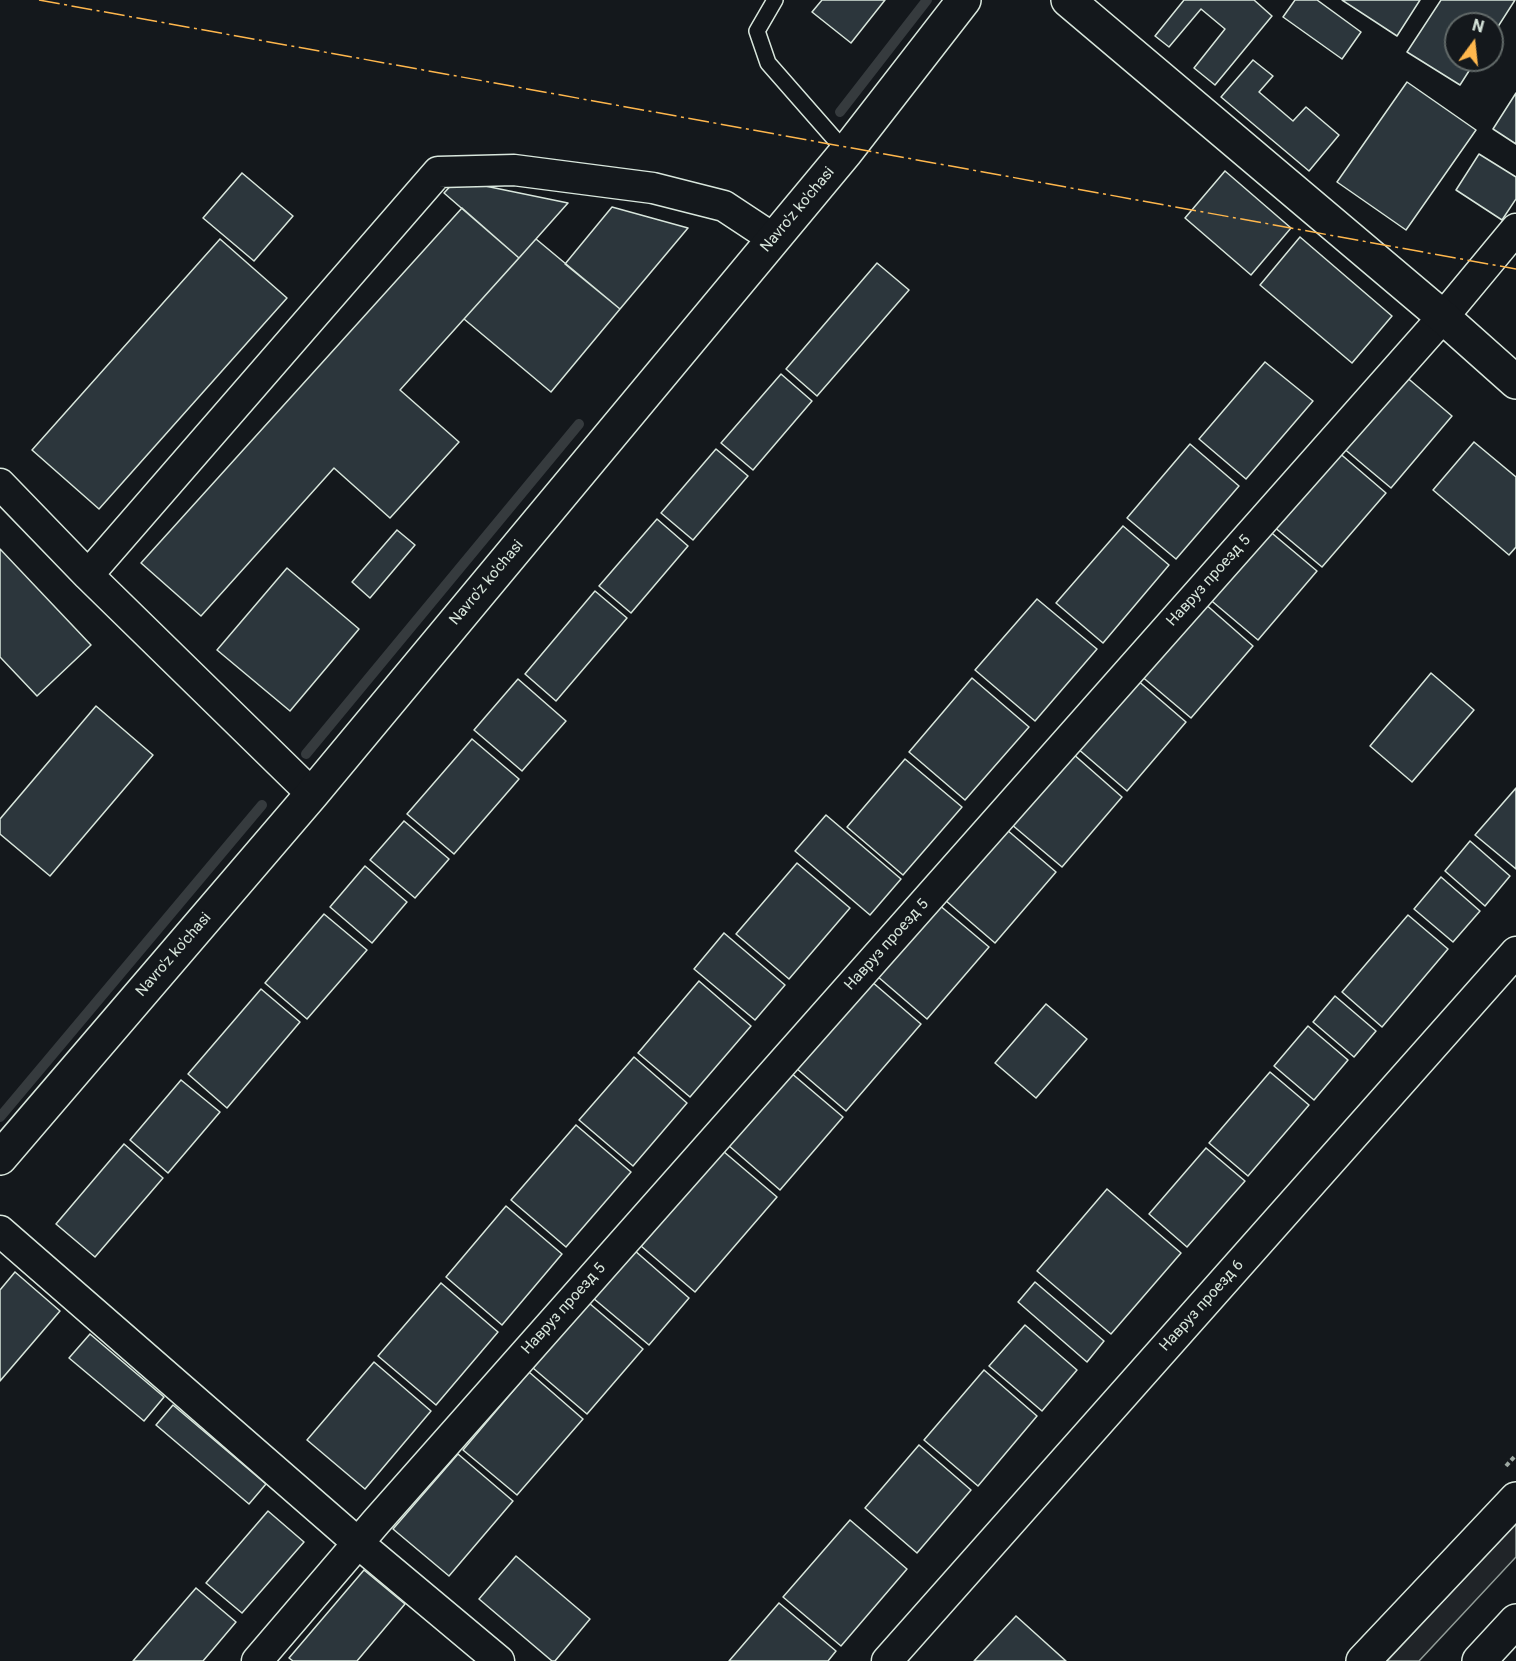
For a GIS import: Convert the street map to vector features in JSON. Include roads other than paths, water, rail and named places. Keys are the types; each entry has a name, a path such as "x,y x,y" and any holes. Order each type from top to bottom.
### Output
{"main road":[{"name":"Navro'z ko'chasi","path":"0,1158 312,794 846,152 964,0"},
{"path":"1068,0 1443,317 1516,382"},
{"path":"1363,1661 1516,1499"},
{"path":"1479,1661 1516,1621"}],"street":[{"path":"88,575 438,172 514,170 653,188 724,206 774,239"},
{"name":"Навруз проезд 5","path":"257,1661 358,1543 1443,317 1516,229"},
{"path":"0,484 88,575 312,794"},
{"name":"Навруз проезд 6","path":"887,1661 1516,952"},
{"path":"0,1231 358,1543 499,1661"}],"lane":[{"path":"775,0 757,31 768,63 846,152"}],"waterway":[{"path":"840,112 927,0"},
{"path":"306,754 579,424"},
{"path":"0,1117 262,805"}]}
